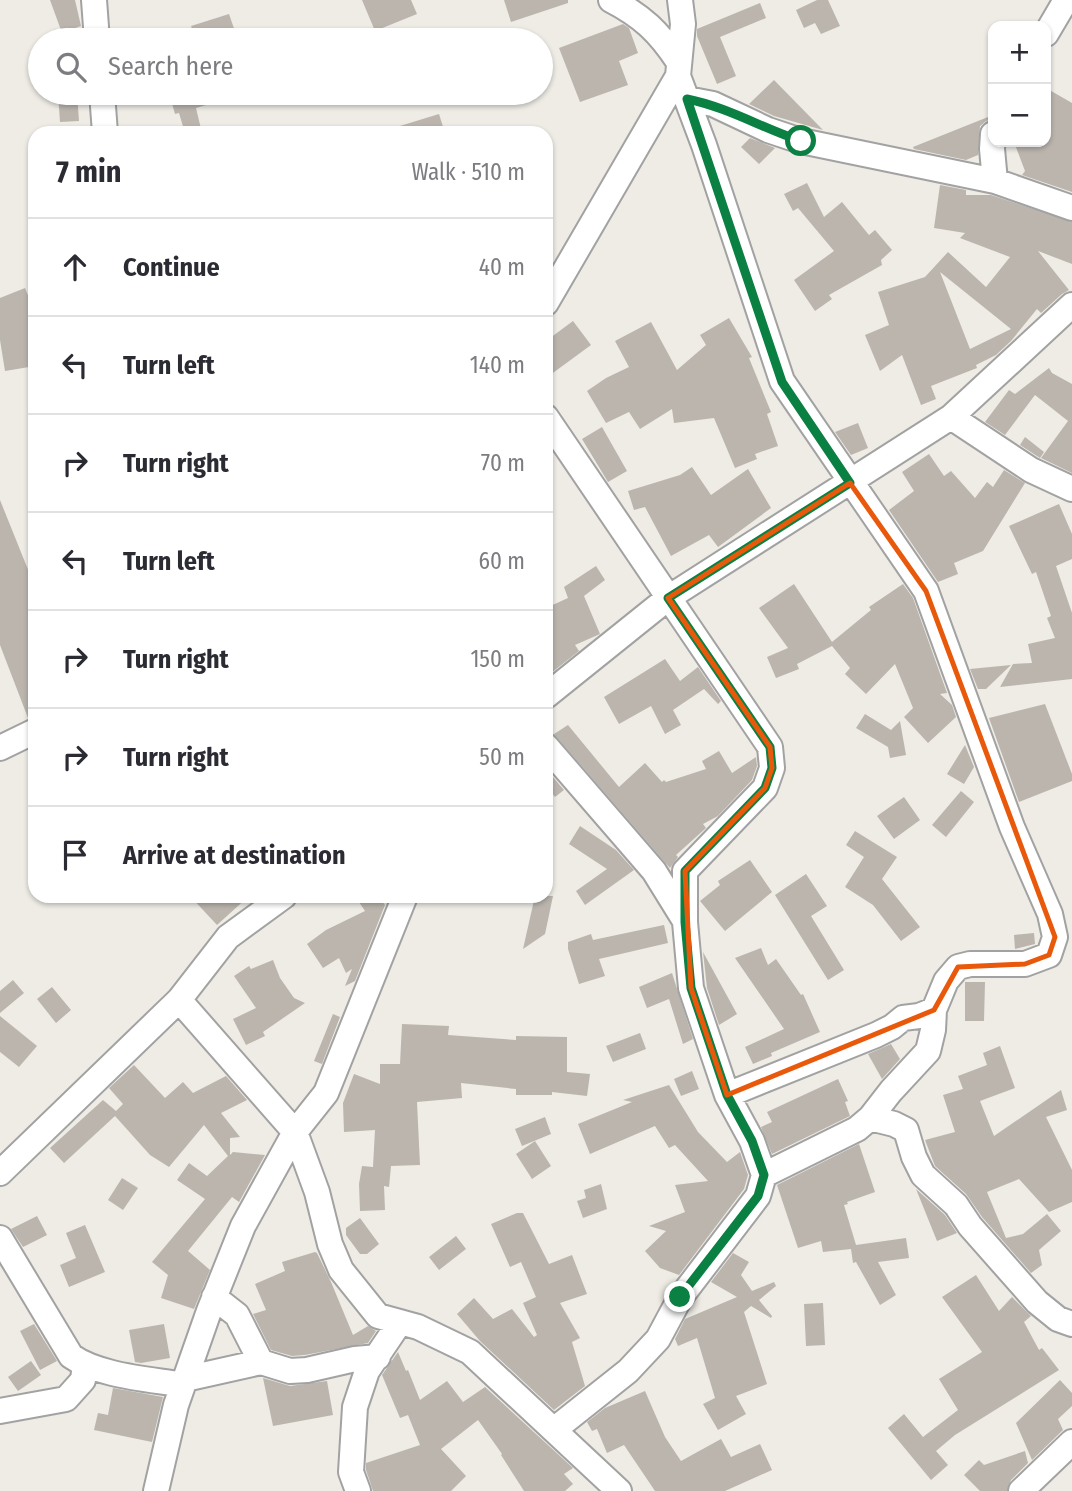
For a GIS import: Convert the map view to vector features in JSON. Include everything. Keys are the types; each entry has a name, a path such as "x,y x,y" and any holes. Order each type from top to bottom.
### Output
{"street":[{"path":"94,0 96,28"},
{"path":"611,0 632,10 661,35 681,79 782,382 926,591 1007,814 1050,914 1055,937 1049,955 1025,964 970,964 958,967 946,981 934,1010 928,1052 870,1118 857,1129 764,1175"},
{"path":"553,291 681,79 682,12 695,0"},
{"path":"1051,26 1066,0"},
{"path":"681,79 713,104 768,130 801,141 995,181 1072,208"},
{"path":"103,105 104,126"},
{"path":"992,147 995,181"},
{"path":"553,689 668,598 951,417 1072,305"},
{"path":"951,417 1031,470 1072,489"},
{"path":"553,427 770,747 772,768 765,788 685,871 685,922 691,988 727,1095 752,1141 764,1175 758,1196 680,1297 658,1339 628,1371 555,1429"},
{"path":"0,748 28,734"},
{"path":"553,754 654,870 685,922"},
{"path":"0,1173 179,1000 228,937 274,903"},
{"path":"156,1491 176,1405 214,1297 243,1226 295,1132 326,1093 402,903"},
{"path":"179,1000 295,1132 317,1192 330,1244 341,1270 378,1316 418,1327 470,1352 620,1491"},
{"path":"727,1095 876,1035 903,1018 934,1010"},
{"path":"870,1118 906,1130 923,1175 956,1205 1037,1302 1058,1319 1072,1324"},
{"path":"0,1238 71,1356 85,1364 184,1382 261,1362 290,1371 378,1357"},
{"path":"214,1297 237,1315 261,1362"},
{"path":"358,1491 351,1472 355,1407 367,1371 400,1322"},
{"path":"0,1411 65,1399 83,1380 85,1364"},
{"path":"1021,1491 1072,1442"}],"highlighted area":[{"path":"850,483 926,591 1055,937 1049,955 1025,964 958,967 934,1010 727,1095 691,988 685,871 765,788 772,768 770,747 668,598"}],"building":[{"path":"50,0 75,0 81,26 60,28"},
{"path":"362,0 411,0 417,14 382,28 374,28"},
{"path":"504,0 568,0 568,3 511,22"},
{"path":"817,0 828,0 840,26 821,34 815,23 804,28 796,10"},
{"path":"760,3 766,18 720,37 736,76 717,84 697,36 697,29"},
{"path":"229,14 234,28 192,28 191,26"},
{"path":"623,24 629,28 638,53 619,61 628,85 580,102 559,48"},
{"path":"774,80 823,130 774,116 749,104"},
{"path":"1051,91 1072,103 1072,192 1022,175 1025,171 1016,147 1051,147"},
{"path":"59,105 78,105 79,121 60,122"},
{"path":"172,105 206,105 196,108 200,126 183,126 179,113 175,114"},
{"path":"439,114 443,126 400,126"},
{"path":"988,117 988,120 980,126 978,155 966,160 913,147"},
{"path":"750,138 775,148 759,164 741,147"},
{"path":"807,183 824,217 842,202 869,235 875,230 892,250 881,260 882,265 829,295 832,299 815,311 794,280 834,251 798,208 793,211 784,194"},
{"path":"940,185 966,190 966,195 991,195 1072,222 1072,264 1038,251 1069,290 1041,313 1037,309 996,355 976,365 977,368 931,386 936,399 921,405 902,355 880,371 865,335 889,325 878,292 925,277 948,252 986,287 1010,257 960,238 965,233 934,228","holes":["940,272 1011,329 970,349"]},
{"path":"25,288 28,296 28,367 5,371 0,340 0,298"},
{"path":"729,318 752,357 749,358 771,412 767,414 778,446 755,454 757,459 735,468 714,418 674,423 672,409 640,429 629,412 606,423 587,391 629,367 615,341 651,322 677,370 706,345 700,335"},
{"path":"573,321 591,345 553,373 553,336"},
{"path":"1049,368 1052,373 1072,384 1072,473 1041,458 1068,421 1035,395 1005,435 985,422 1009,390 1015,394"},
{"path":"858,423 868,448 851,455 835,432"},
{"path":"602,427 627,471 608,482 582,439"},
{"path":"1025,437 1044,452 1040,458 1020,445"},
{"path":"929,454 944,476 951,471 975,498 987,482 993,487 1004,470 1025,483 983,551 954,563 958,574 938,582 889,510 914,491 902,472"},
{"path":"692,467 711,495 748,469 771,508 718,547 709,535 671,556 645,507 634,510 628,491 680,475"},
{"path":"0,500 28,570 28,718 0,645"},
{"path":"1059,504 1072,534 1072,559 1056,566 1072,613 1072,679 1000,687 1013,664 1032,663 1028,644 1055,638 1047,618 1051,616 1036,572 1032,574 1009,526"},
{"path":"596,566 605,580 584,596 600,634 575,645 579,651 553,671 553,605 568,598 564,587"},
{"path":"794,584 832,642 871,610 869,607 903,584 913,598 947,693 940,694 952,705 956,717 928,743 904,717 913,708 895,664 866,694 845,674 850,668 832,646 797,664 799,669 776,678 767,657 788,648 759,608"},
{"path":"665,659 680,681 698,667 721,701 718,704 704,689 673,710 681,725 665,734 651,706 619,724 604,697"},
{"path":"1011,665 986,689 978,689 970,669"},
{"path":"1045,704 1072,774 1072,781 1019,802 989,718"},
{"path":"865,714 891,730 900,721 906,755 890,758 888,747 856,728"},
{"path":"568,725 619,787 645,763 662,782 666,782 706,769 702,761 719,751 732,773 756,757 757,766 752,780 718,816 703,824 706,828 676,855 678,857 670,868 554,734"},
{"path":"965,745 974,767 964,784 947,774"},
{"path":"553,777 564,790 555,797 553,795"},
{"path":"961,791 974,802 946,837 932,825"},
{"path":"904,797 920,820 894,839 877,816"},
{"path":"580,826 616,850 634,870 585,905 576,891 607,869 569,844"},
{"path":"855,831 897,857 882,879 920,927 901,941 873,905 845,887 864,857 846,845"},
{"path":"750,860 772,892 725,931 700,901 720,885 718,881"},
{"path":"806,874 827,906 811,916 844,970 828,980 775,895"},
{"path":"197,903 241,903 217,925"},
{"path":"360,903 385,905 355,981 345,986 352,969 346,973 339,958 323,968 307,944 326,930 365,911"},
{"path":"533,903 552,903 545,934 523,949"},
{"path":"664,925 668,943 599,959 605,976 579,984 568,942 591,934 593,940"},
{"path":"1034,933 1035,944 1015,949 1014,935"},
{"path":"761,948 768,965 776,959 801,995 803,994 820,1032 771,1053 772,1056 753,1064 745,1047 784,1029 735,958"},
{"path":"703,952 737,1014 719,1025 707,988"},
{"path":"273,960 280,978 294,998 305,1003 263,1032 265,1036 246,1045 233,1019 256,1008 234,976 249,966 251,969"},
{"path":"672,973 693,1039 683,1044 669,999 647,1008 639,987"},
{"path":"13,980 24,993 0,1013 0,991"},
{"path":"965,982 985,982 984,1021 965,1021"},
{"path":"52,987 71,1010 56,1023 37,999"},
{"path":"333,1014 340,1017 322,1064 314,1061"},
{"path":"0,1016 37,1046 19,1067 0,1052"},
{"path":"402,1024 449,1026 448,1035 516,1040 516,1036 567,1037 567,1072 590,1074 587,1096 552,1092 552,1095 516,1095 516,1089 461,1083 462,1098 417,1102 420,1165 391,1166 389,1187 384,1186 385,1210 360,1211 359,1184 362,1166 373,1167 375,1130 344,1132 343,1103 354,1074 380,1084 380,1064 400,1064"},
{"path":"640,1033 646,1049 613,1062 606,1046"},
{"path":"891,1044 900,1059 882,1079 868,1054"},
{"path":"1000,1046 1015,1088 980,1101 994,1136 1061,1090 1067,1110 1046,1117 1072,1170 1072,1202 1049,1212 1019,1179 987,1192 1006,1238 1023,1234 1047,1214 1061,1231 1039,1250 1042,1265 1031,1273 982,1217 966,1194 935,1166 925,1140 955,1132 943,1095 963,1089 958,1076 987,1065 983,1053"},
{"path":"134,1065 165,1098 183,1082 193,1093 226,1076 247,1100 221,1113 240,1137 230,1138 230,1155 233,1152 265,1155 239,1202 232,1197 188,1251 210,1270 194,1309 161,1298 168,1275 152,1262 205,1199 177,1180 189,1163 207,1176 228,1156 204,1125 169,1167 150,1155 115,1116 64,1163 50,1148 103,1100 116,1111 123,1104 109,1088"},
{"path":"692,1071 699,1089 681,1096 674,1079"},
{"path":"838,1079 848,1101 845,1102 850,1116 772,1154 761,1127 772,1122 767,1112"},
{"path":"669,1085 698,1132 727,1162 740,1152 748,1175 744,1189 679,1275 660,1268 645,1251 666,1231 649,1226 685,1212 675,1185 708,1181 675,1145 669,1148 655,1126 590,1154 578,1124 632,1102 623,1100"},
{"path":"545,1117 551,1134 522,1146 515,1129"},
{"path":"535,1141 551,1166 532,1179 516,1154"},
{"path":"859,1144 875,1192 844,1205 856,1245 906,1238 909,1258 878,1262 896,1295 880,1305 856,1262 853,1263 851,1249 823,1252 821,1241 798,1248 777,1185"},
{"path":"122,1178 138,1188 123,1210 108,1200"},
{"path":"601,1184 607,1209 583,1218 577,1201 586,1198 584,1190"},
{"path":"916,1189 945,1215 957,1233 937,1241"},
{"path":"523,1213 549,1264 572,1255 587,1294 560,1303 580,1338 572,1342 585,1386 554,1410 480,1341 457,1314 474,1298 493,1319 512,1309 534,1337 537,1335 523,1303 536,1297 521,1262 510,1267 491,1224"},
{"path":"37,1216 47,1235 23,1247 11,1229"},
{"path":"360,1218 379,1244 367,1254 360,1254 346,1235 346,1228"},
{"path":"85,1225 105,1272 69,1287 60,1265 76,1258 66,1233"},
{"path":"456,1236 466,1249 439,1270 429,1257"},
{"path":"315,1252 353,1335 368,1326 376,1331 368,1343 305,1355 292,1356 271,1350 253,1314 266,1310 255,1284 285,1271 282,1262"},
{"path":"733,1253 749,1262 741,1275 752,1291 774,1282 776,1286 759,1300 771,1318 751,1306 744,1312 767,1384 736,1396 746,1414 718,1430 703,1404 715,1398 697,1338 678,1346 675,1339 685,1319 737,1297 711,1282"},
{"path":"976,1275 999,1311 1012,1297 1031,1316 1024,1322 1039,1350 1042,1348 1059,1370 955,1435 936,1451 948,1465 931,1480 888,1428 904,1414 923,1437 958,1410 939,1379 982,1352 942,1297"},
{"path":"823,1303 825,1345 806,1346 804,1304"},
{"path":"34,1324 57,1361 40,1370 20,1331"},
{"path":"164,1324 170,1358 135,1362 129,1330"},
{"path":"398,1352 420,1400 447,1381 463,1402 485,1387 573,1468 564,1474 573,1484 565,1491 524,1491 478,1420 441,1449 466,1476 451,1491 373,1491 366,1463 420,1445 408,1415 400,1418 382,1375"},
{"path":"31,1361 41,1375 18,1391 8,1377"},
{"path":"263,1378 290,1386 327,1381 333,1415 273,1426"},
{"path":"1060,1380 1072,1393 1072,1406 1058,1419 1063,1430 1032,1460 1016,1423"},
{"path":"113,1388 163,1397 152,1442 94,1430 98,1413 108,1415"},
{"path":"645,1391 665,1437 681,1461 721,1439 731,1457 760,1444 772,1470 725,1491 655,1491 624,1445 607,1453 597,1429 592,1431 587,1422 605,1408"},
{"path":"1025,1451 1028,1463 1011,1480 1007,1491 980,1491 964,1475 979,1460 984,1465"}],"route":[{"path":"680,1297 758,1196 764,1175 752,1141 727,1095 691,988 685,922 685,871 765,788 772,768 770,747 668,598 850,483 782,382 687,99 713,104 768,130 801,141"}]}
